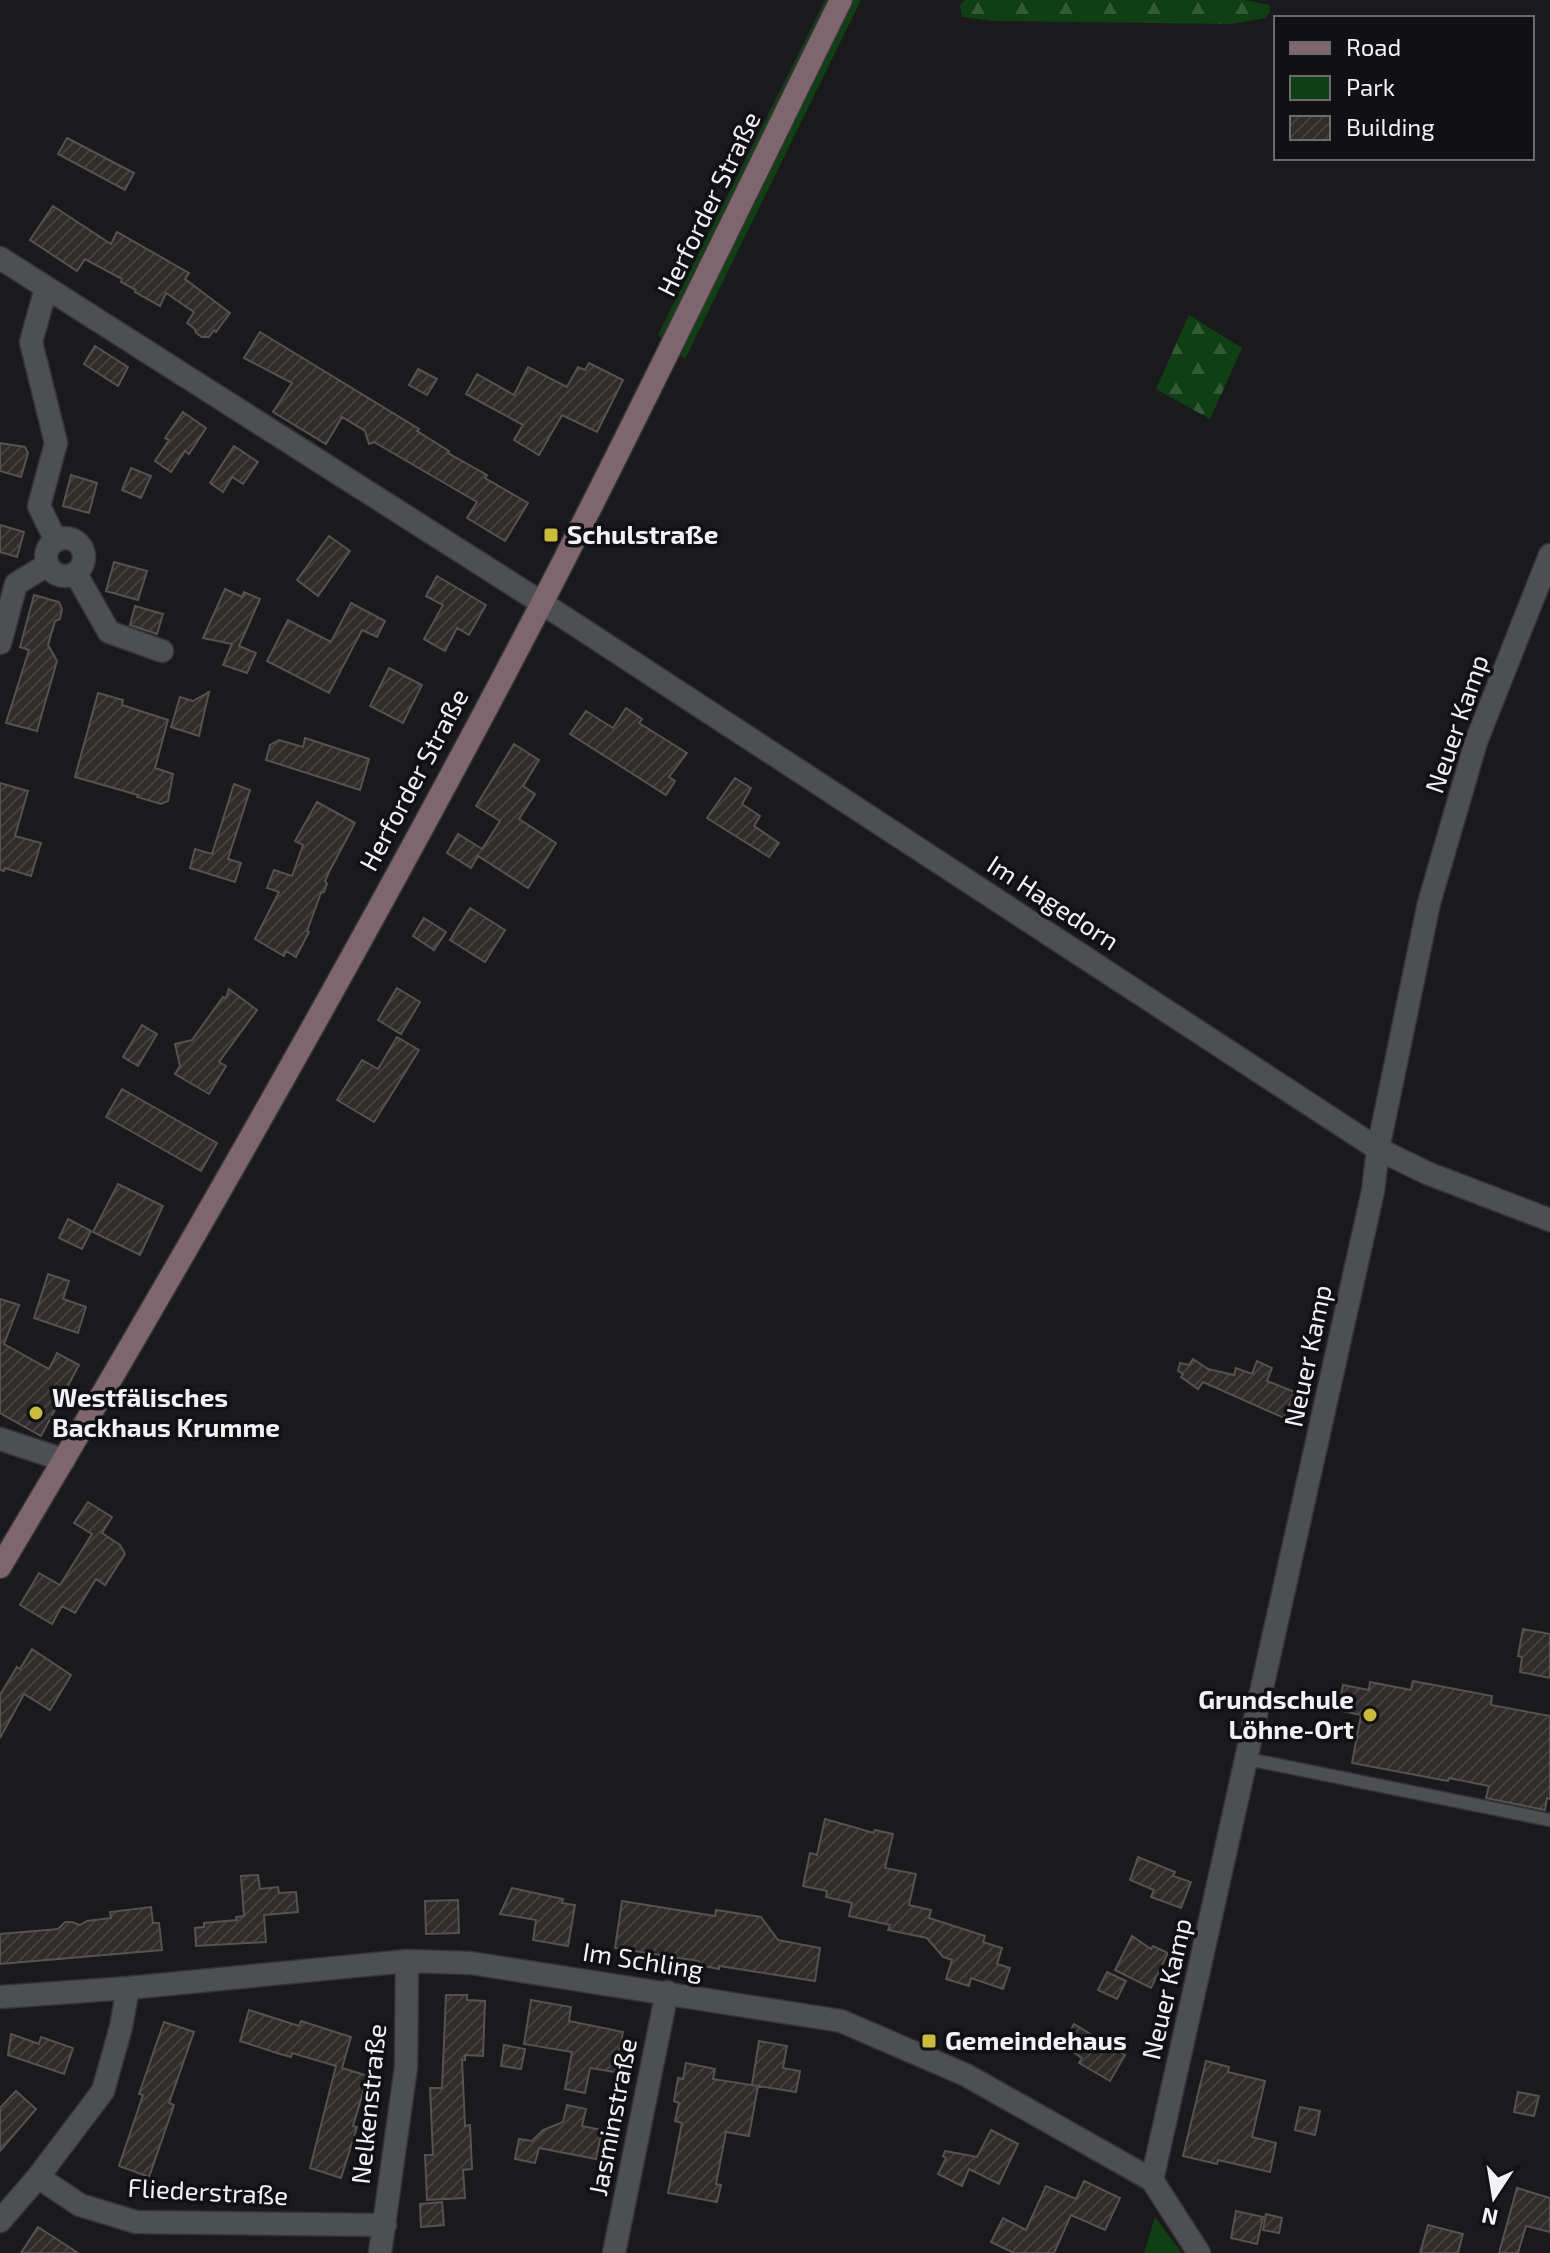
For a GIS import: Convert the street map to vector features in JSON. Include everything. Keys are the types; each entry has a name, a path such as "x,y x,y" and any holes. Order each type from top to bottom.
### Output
{"main road":[{"name":"Herforder Straße","path":"0,1567 334,986 542,603 841,0"}],"street":[{"path":"0,258 542,603"},
{"path":"46,288 31,342 56,443 39,506 56,541"},
{"path":"72,539 84,551 85,559 76,574 60,576 47,565 47,551 56,541 72,539"},
{"name":"Neuer Kamp","path":"1152,2180 1373,1191 1378,1149 1429,903 1476,742 1550,555"},
{"path":"0,643 16,584 47,565"},
{"path":"76,574 109,632 162,651"},
{"name":"Im Hagedorn","path":"542,603 1378,1149 1427,1173 1550,1220"},
{"path":"0,1439 64,1460"},
{"name":"Im Schling","path":"0,1997 407,1961 471,1963 841,2021 966,2075 1152,2180 1199,2253"},
{"name":"Nelkenstraße","path":"380,2253 406,2067 407,1961"},
{"path":"0,2221 38,2177 103,2091 128,1988"},
{"name":"Jasminstraße","path":"614,2253 667,1992"},
{"name":"Fliederstraße","path":"38,2177 80,2205 136,2222 385,2225"}],"lane":[{"path":"1248,1759 1550,1820"}],"green space":[{"path":"825,0 861,0 685,359 658,335"},
{"path":"965,0 1245,0 1269,5 1270,12 1266,18 1230,24 993,21 962,17 960,5"},
{"path":"1189,315 1242,348 1210,419 1156,389"},
{"path":"1155,2217 1182,2253 1144,2253"}],"building":[{"path":"67,138 134,173 125,190 58,154"},
{"path":"53,206 111,244 117,232 189,273 185,279 230,313 216,332 214,330 209,337 202,337 187,323 194,312 166,293 160,306 135,292 121,282 122,279 85,259 77,271 30,240"},
{"path":"260,332 419,429 417,431 448,453 528,503 505,541 467,518 477,502 374,442 369,444 365,431 342,417 326,444 273,412 292,383 244,358"},
{"path":"95,346 128,367 118,386 84,364"},
{"path":"589,363 623,380 597,432 562,415 539,455 514,440 523,425 466,394 477,374 514,395 528,367 567,387 578,367 585,370"},
{"path":"418,369 437,379 427,395 409,385"},
{"path":"183,412 206,428 189,454 185,451 171,472 155,461 169,440 165,438"},
{"path":"0,443 25,447 28,453 21,477 0,471"},
{"path":"234,446 258,462 243,484 232,477 223,492 210,483"},
{"path":"131,468 151,476 141,498 122,490"},
{"path":"71,475 97,483 89,513 63,506"},
{"path":"0,525 24,532 17,557 0,552"},
{"path":"329,536 350,551 318,596 297,580"},
{"path":"114,562 147,571 138,600 106,591"},
{"path":"437,576 486,605 469,635 457,628 445,651 424,639 443,605 426,596"},
{"path":"225,589 242,597 244,592 260,599 239,646 256,653 247,673 223,665 232,644 203,638"},
{"path":"34,595 59,602 62,609 48,645 57,661 37,731 6,723 29,650 20,647"},
{"path":"351,603 385,621 377,637 362,630 329,693 267,661 288,620 331,642"},
{"path":"135,606 163,614 157,634 130,625"},
{"path":"389,668 422,685 403,723 370,706"},
{"path":"209,692 199,736 171,727 180,697 193,701"},
{"path":"98,693 123,700 122,705 168,720 155,768 173,774 168,801 161,804 75,777"},
{"path":"626,708 642,719 639,723 687,753 669,777 675,781 666,795 570,734 586,711 613,728"},
{"path":"305,738 369,759 360,790 266,760 270,745 279,740 303,747"},
{"path":"514,744 539,760 523,786 535,794 519,819 556,843 528,888 478,856 471,868 447,853 458,834 482,849 500,821 476,806"},
{"path":"735,778 751,788 742,804 760,816 754,826 779,843 769,857 707,818"},
{"path":"0,783 28,791 15,836 41,843 31,876 5,868 4,871 0,870"},
{"path":"234,784 250,790 228,859 241,863 235,882 190,868 195,849 212,854"},
{"path":"317,802 355,823 325,881 327,884 321,893 309,932 296,957 286,951 284,956 255,939 279,892 267,888 274,870 292,876 303,845 295,841"},
{"path":"470,908 505,930 485,962 450,940"},
{"path":"424,918 446,932 434,950 413,936"},
{"path":"397,988 420,1002 401,1034 378,1020"},
{"path":"229,989 257,1010 219,1062 226,1066 209,1094 175,1074 180,1066 175,1044 192,1040 223,997 226,998"},
{"path":"142,1025 157,1034 138,1066 123,1057"},
{"path":"397,1037 419,1050 374,1122 337,1100 362,1060 378,1069"},
{"path":"122,1089 217,1143 201,1171 106,1117"},
{"path":"118,1184 163,1206 140,1255 93,1232"},
{"path":"68,1219 91,1231 82,1249 59,1238"},
{"path":"48,1274 69,1281 63,1299 86,1307 78,1333 34,1318"},
{"path":"0,1299 19,1305 4,1344 49,1369 57,1353 79,1365 41,1436 0,1413"},
{"path":"1193,1359 1208,1369 1234,1375 1236,1368 1252,1374 1257,1361 1272,1368 1267,1381 1295,1392 1284,1418 1203,1382 1198,1389 1181,1377 1183,1374 1178,1371 1180,1363 1189,1365"},
{"path":"88,1502 112,1517 102,1533 120,1545 125,1554 105,1585 96,1579 75,1613 62,1606 52,1624 20,1605 39,1573 60,1585 92,1534 74,1523"},
{"path":"1523,1629 1550,1634 1550,1678 1520,1672 1522,1657 1518,1656"},
{"path":"32,1649 71,1675 50,1710 24,1694 0,1738 0,1695"},
{"path":"1413,1681 1492,1696 1491,1705 1550,1716 1550,1799 1547,1798 1545,1810 1486,1798 1489,1786 1352,1763 1361,1715 1338,1710 1343,1685 1369,1690 1370,1682 1411,1690"},
{"path":"825,1819 874,1833 875,1830 893,1834 885,1868 916,1874 909,1905 931,1910 929,1918 985,1936 983,1942 1002,1948 997,1964 1010,1968 1003,1989 971,1978 969,1986 946,1979 952,1960 943,1957 927,1938 888,1930 890,1925 849,1916 852,1903 826,1897 827,1891 803,1886 810,1853 817,1855"},
{"path":"1138,1857 1191,1882 1181,1908 1151,1897 1154,1890 1130,1880"},
{"path":"258,1875 260,1889 278,1887 279,1893 296,1892 298,1912 264,1915 266,1942 196,1946 195,1928 204,1927 204,1923 237,1920 236,1917 244,1916 241,1876"},
{"path":"512,1888 563,1899 562,1903 575,1905 568,1946 533,1940 536,1920 500,1914"},
{"path":"458,1900 459,1933 426,1934 425,1901"},
{"path":"622,1901 715,1916 716,1910 761,1917 778,1940 820,1948 815,1981 719,1966 719,1969 698,1965 699,1961 615,1948"},
{"path":"151,1907 153,1923 159,1923 162,1950 0,1964 0,1934 58,1929 65,1922 80,1925 111,1918 110,1912"},
{"path":"1132,1936 1151,1949 1153,1946 1168,1953 1151,1988 1115,1970"},
{"path":"1107,1972 1126,1981 1117,1999 1098,1990"},
{"path":"446,1995 467,1995 467,2000 485,2001 483,2056 465,2055 465,2060 462,2060 465,2126 470,2125 472,2169 463,2170 465,2198 427,2200 425,2155 433,2155 430,2088 442,2088"},
{"path":"531,2000 571,2007 569,2021 623,2032 615,2072 590,2068 585,2093 565,2089 572,2052 524,2044"},
{"path":"249,2010 299,2026 301,2021 351,2037 342,2068 368,2076 353,2126 357,2127 341,2178 310,2168 336,2066 292,2053 291,2057 240,2041"},
{"path":"164,2022 194,2032 169,2103 174,2105 149,2177 119,2166"},
{"path":"1074,2024 1125,2055 1110,2081 1079,2063 1082,2058 1062,2045"},
{"path":"11,2034 39,2044 41,2037 73,2048 64,2074 8,2055"},
{"path":"759,2041 787,2046 783,2068 800,2071 796,2092 752,2085"},
{"path":"504,2045 525,2049 521,2069 501,2066"},
{"path":"1206,2061 1229,2067 1228,2072 1265,2081 1252,2137 1276,2143 1270,2172 1183,2156"},
{"path":"686,2063 715,2069 713,2079 758,2086 749,2136 726,2132 716,2184 721,2185 717,2202 668,2193 682,2123 675,2121 679,2103 674,2101 678,2078 683,2079"},
{"path":"16,2091 36,2109 0,2151 0,2108"},
{"path":"1518,2092 1539,2096 1534,2116 1514,2112"},
{"path":"567,2105 586,2109 582,2126 602,2130 596,2159 539,2148 535,2163 515,2159 519,2139 532,2141 543,2130 563,2122"},
{"path":"1300,2107 1320,2111 1315,2135 1295,2130"},
{"path":"991,2130 1018,2144 999,2184 969,2169 962,2186 938,2174 946,2158 943,2156 945,2151 977,2157"},
{"path":"1084,2181 1120,2198 1105,2230 1071,2215 1054,2253 1014,2253 991,2242 1003,2218 1026,2230 1046,2186 1076,2199"},
{"path":"1517,2188 1550,2198 1550,2232 1526,2226 1518,2253 1499,2253"},
{"path":"442,2202 444,2225 421,2227 420,2204"},
{"path":"1236,2211 1263,2217 1257,2244 1231,2238"},
{"path":"1266,2214 1282,2218 1279,2233 1263,2230"},
{"path":"1428,2225 1463,2234 1458,2253 1420,2253"},
{"path":"38,2227 78,2253 21,2253"}],"place":[{"name":"Schulstraße","path":"551,535"},
{"name":"Westfälisches Backhaus Krumme","path":"36,1413"},
{"name":"Grundschule Löhne-Ort","path":"1370,1715"},
{"name":"Gemeindehaus","path":"929,2041"}]}
